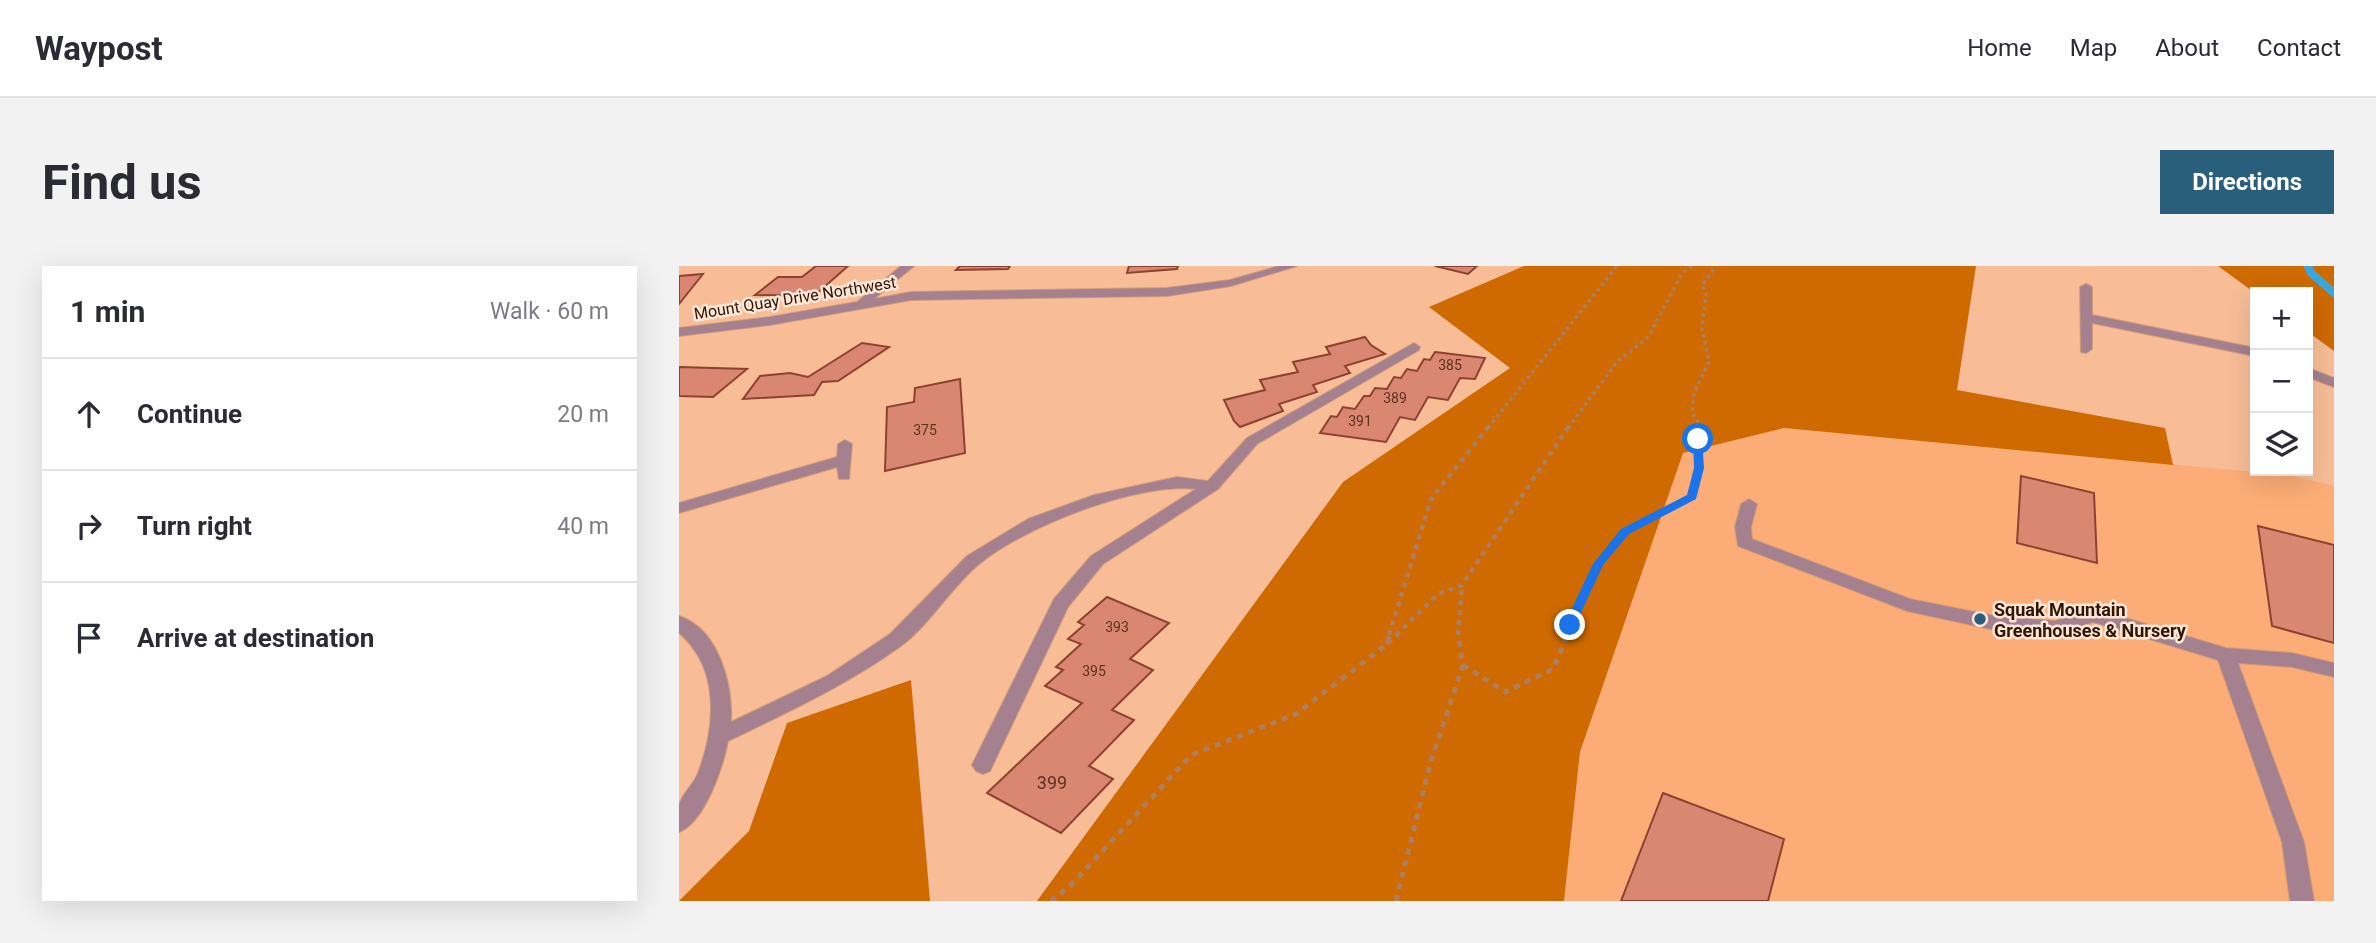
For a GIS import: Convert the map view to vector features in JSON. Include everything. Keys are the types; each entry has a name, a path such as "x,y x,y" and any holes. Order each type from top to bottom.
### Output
{"street":[{"path":"860,304 908,266"},
{"name":"Mount Quay Drive Northwest","path":"679,332 770,321 860,304 946,294 1167,292 1231,283 1291,266"},
{"path":"2086,287 2086,349"},
{"path":"2087,318 2250,351"},
{"path":"983,765 1060,604 1097,560 1212,486 1252,441 1414,346"},
{"path":"2313,374 2334,383"},
{"path":"679,508 844,452 843,476"},
{"path":"720,736 834,681 897,639 973,559 1034,523 1100,499 1177,482 1212,486"},
{"path":"1749,504 1743,527 1744,542 1907,605 1990,622 2056,628 2092,615 2226,655 2292,660 2334,670"},
{"path":"679,623 702,644 717,672 722,705 720,736 701,791 679,822"},
{"path":"2226,655 2293,842 2302,901"}],"path":[{"path":"1386,645 1431,499 1617,266"},
{"path":"1396,901 1430,764 1463,665 1457,628 1462,585 1538,468 1616,363 1650,336 1682,273 1692,266"},
{"path":"1463,665 1505,692 1553,669 1598,564 1625,531 1692,497 1699,468 1698,439 1705,431 1692,413 1694,392 1709,362 1701,337 1699,317 1706,294 1702,285 1716,266"},
{"path":"1051,901 1072,884 1191,755 1296,714 1386,645 1438,594 1462,585"}],"shaded area":[{"path":"1524,266 1976,266 1957,390 2165,428 2173,465 1784,428 1683,453 1580,752 1564,901 1037,901 1343,482 1510,368 1429,307"},
{"path":"2218,266 2334,266 2334,351 2313,336 2313,287 2250,287 2250,289"},
{"name":"Squak Mountain Greenhouses & Nursery","path":"1784,428 2250,471 2250,476 2293,476 2334,486 2334,901 1564,901 1580,752 1683,453"},
{"path":"911,680 930,901 679,901 749,831 787,723"}],"building":[{"path":"816,266 848,266 814,296 755,295 778,277 802,277"},
{"path":"960,266 1010,266 1008,269 956,270"},
{"path":"1129,266 1178,266 1177,269 1127,273"},
{"path":"1435,266 1477,266 1468,274"},
{"path":"703,274 679,304 679,276"},
{"path":"1365,337 1371,345 1385,354 1345,366 1350,373 1313,385 1317,392 1279,404 1283,411 1240,427 1234,421 1224,400 1265,390 1260,380 1298,372 1293,362 1330,354 1326,347"},
{"path":"862,343 889,347 838,381 822,382 814,395 743,399 760,376 790,373 808,377"},
{"path":"1435,352 1485,358 1475,379 1460,378 1448,400 1428,397 1415,420 1400,417 1386,442 1320,433 1331,416 1337,417 1343,407 1355,409 1364,396 1370,396 1375,388 1387,389 1394,377 1401,378 1407,369 1417,371 1424,359 1430,360"},
{"path":"679,367 747,369 713,397 679,396"},
{"path":"960,379 965,453 885,471 887,407 914,402 915,388"},
{"path":"2021,476 2094,493 2097,563 2017,543"},
{"path":"2258,526 2334,545 2334,643 2272,626"},
{"path":"1107,597 1169,623 1130,659 1153,670 1112,710 1134,720 1089,766 1113,779 1061,833 987,793 1082,703 1045,686 1063,670 1056,667 1081,644 1068,639 1084,625 1078,622"},
{"path":"1663,793 1784,839 1768,901 1621,901"}],"waterway":[{"path":"2308,266 2311,273 2334,293"}],"place":[{"name":"Squak Mountain Greenhouses & Nursery","path":"1980,619"}],"route":[{"path":"1570,625 1598,564 1625,531 1692,497 1699,468 1698,439"}]}
